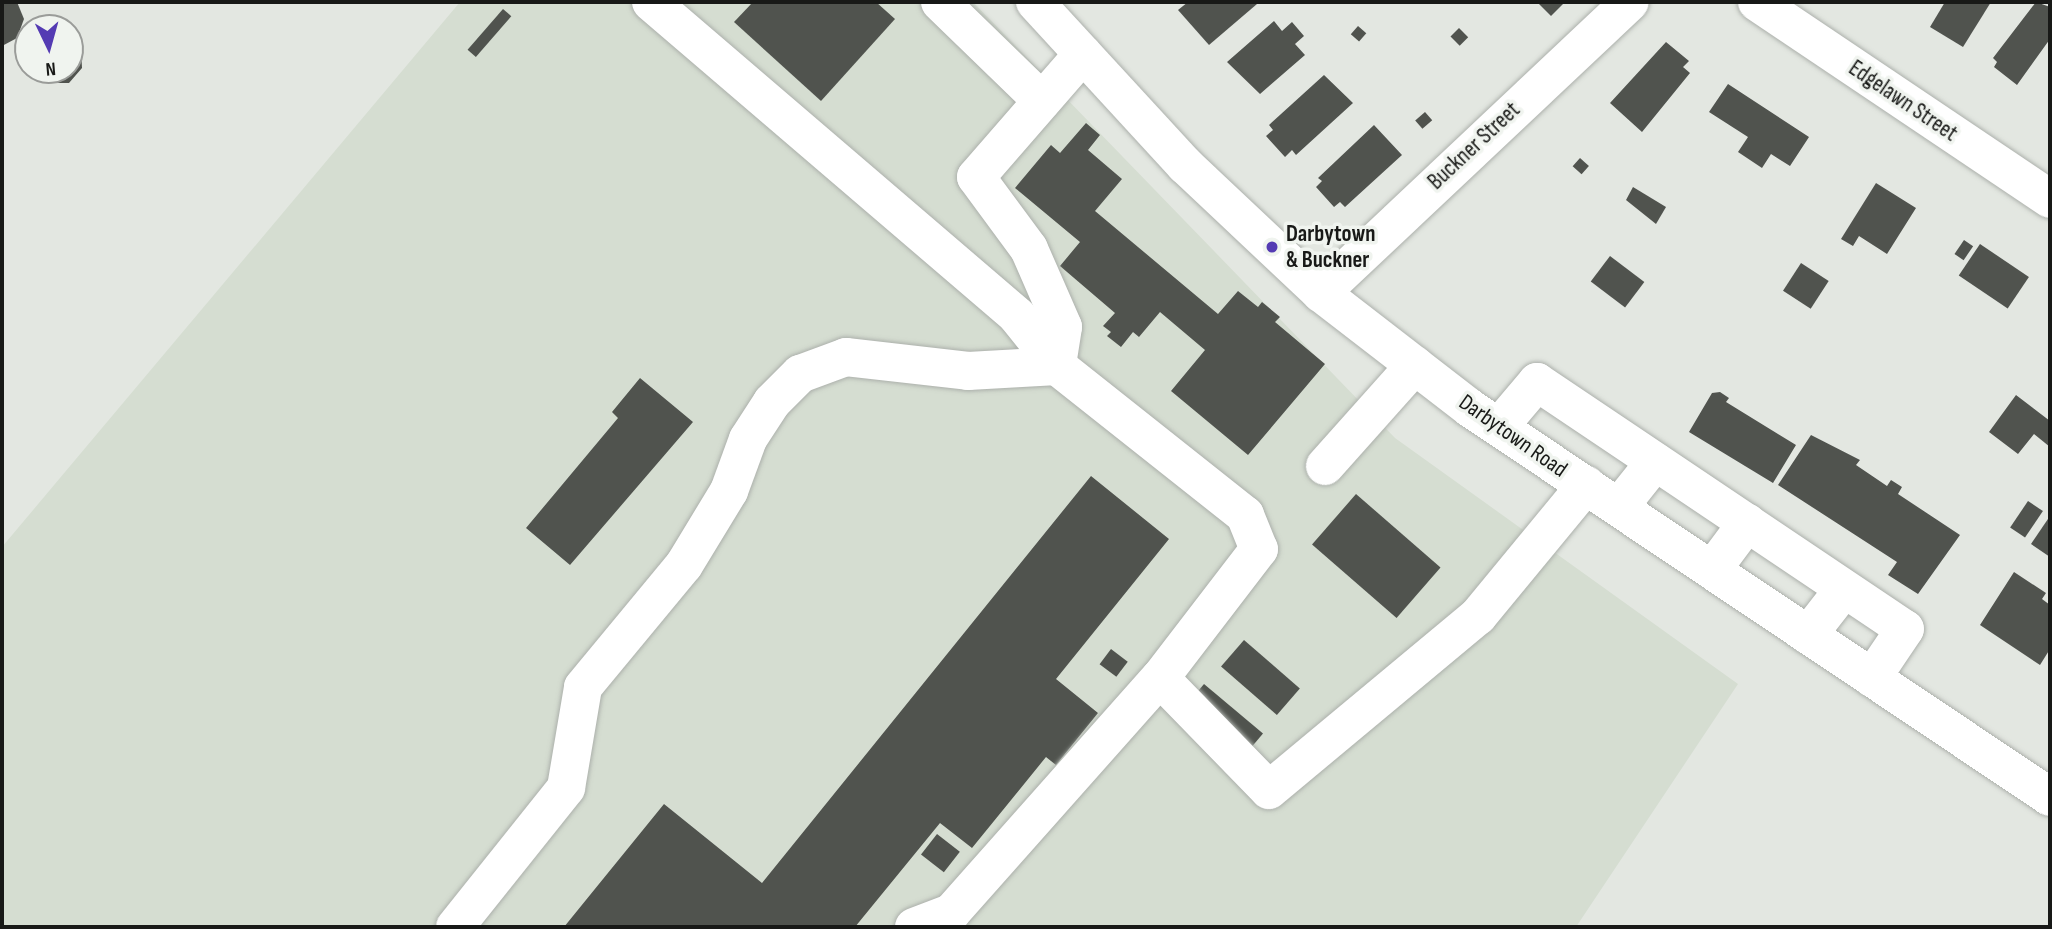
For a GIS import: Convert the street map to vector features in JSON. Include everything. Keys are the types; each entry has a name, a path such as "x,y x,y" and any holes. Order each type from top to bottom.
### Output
{"main road":[{"path":"651,2 1017,316 1057,366 1245,515 1259,549 1160,678 951,913 915,927"},
{"path":"940,2 1042,101"},
{"name":"Darbytown Road","path":"1035,2 1185,165 1321,293 1499,427 1872,678 2046,784"},
{"name":"Buckner Street","path":"1321,293 1630,2"},
{"name":"Edgelawn Street","path":"1757,2 2050,199"},
{"path":"1057,366 1063,327 1028,249 976,177 1083,54"},
{"path":"455,927 565,788 583,687 684,565 729,491 748,439 772,402 800,374 846,357 968,371 1057,366"},
{"path":"1325,466 1415,365"},
{"path":"1499,427 1537,382 1905,629 1872,678"},
{"path":"1619,508 1655,462"},
{"path":"1160,678 1269,790 1478,616 1586,485"},
{"path":"1712,570 1747,523"},
{"path":"1808,635 1844,589"}],"shaded area":[{"path":"460,2 973,2 1395,438 1738,684 1576,927 2,927 2,547"}],"building":[{"path":"2,2 17,2 22,14 14,14 14,40 2,46"},
{"path":"753,2 876,2 895,19 821,101 734,22"},
{"path":"1188,2 1257,4 1209,45 1178,10"},
{"path":"1537,2 1565,2 1551,16"},
{"path":"1945,2 1991,2 1963,47 1930,27"},
{"path":"2036,2 2050,7 2050,39 2017,85 1994,67 1997,62 1993,58"},
{"path":"503,9 511,16 476,57 468,50"},
{"path":"1274,21 1282,31 1292,22 1304,36 1295,44 1305,55 1260,94 1227,62"},
{"path":"1358,26 1366,33 1359,42 1351,34"},
{"path":"1459,28 1468,37 1460,46 1451,36"},
{"path":"1666,42 1689,61 1683,67 1690,73 1642,132 1610,103"},
{"path":"1324,75 1353,103 1296,155 1292,150 1285,157 1266,136 1273,130 1269,125"},
{"path":"1728,84 1809,137 1790,166 1771,154 1762,168 1738,152 1748,137 1709,112"},
{"path":"1425,112 1432,120 1422,129 1415,121"},
{"path":"1086,123 1100,135 1088,150 1122,179 1095,211 1218,314 1238,291 1258,307 1262,302 1280,317 1275,322 1325,364 1248,455 1171,391 1205,350 1160,312 1139,337 1133,332 1121,347 1107,336 1111,332 1103,326 1115,313 1060,266 1080,242 1015,188 1051,145 1060,153"},
{"path":"1374,125 1402,155 1345,207 1340,202 1334,207 1316,187 1322,181 1318,178"},
{"path":"1580,158 1589,166 1582,174 1573,166"},
{"path":"1876,183 1916,208 1887,254 1859,236 1853,246 1841,239"},
{"path":"1633,187 1666,207 1656,224 1626,200"},
{"path":"1964,240 1973,246 1964,260 1954,254"},
{"path":"1980,244 2029,277 2008,308 1959,276"},
{"path":"1610,256 1644,282 1625,307 1591,282"},
{"path":"1801,263 1829,281 1811,309 1783,291"},
{"path":"640,378 693,422 570,565 526,528 618,418 612,412"},
{"path":"1720,392 1729,398 1726,402 1796,445 1773,483 1689,432 1712,393"},
{"path":"2016,395 2050,421 2050,447 2034,434 2018,454 1989,432"},
{"path":"1811,435 1860,460 1856,465 1887,486 1891,480 1902,487 1898,494 1960,535 1918,594 1888,575 1897,562 1778,485"},
{"path":"1091,476 1169,539 1056,679 1098,713 1056,765 1046,757 972,848 940,823 855,927 564,927 664,804 762,883"},
{"path":"1356,494 1441,567 1397,618 1312,545"},
{"path":"2028,501 2043,511 2025,538 2010,528"},
{"path":"2050,516 2050,557 2031,544"},
{"path":"2014,572 2046,593 2042,599 2050,605 2050,649 2040,665 1980,625"},
{"path":"1244,640 1300,689 1277,715 1221,666"},
{"path":"1111,649 1128,662 1116,677 1100,664"},
{"path":"1204,684 1263,733 1251,747 1192,698"},
{"path":"937,834 960,852 944,872 921,854"}],"place":[{"name":"Darbytown & Buckner","path":"1272,247"}]}
